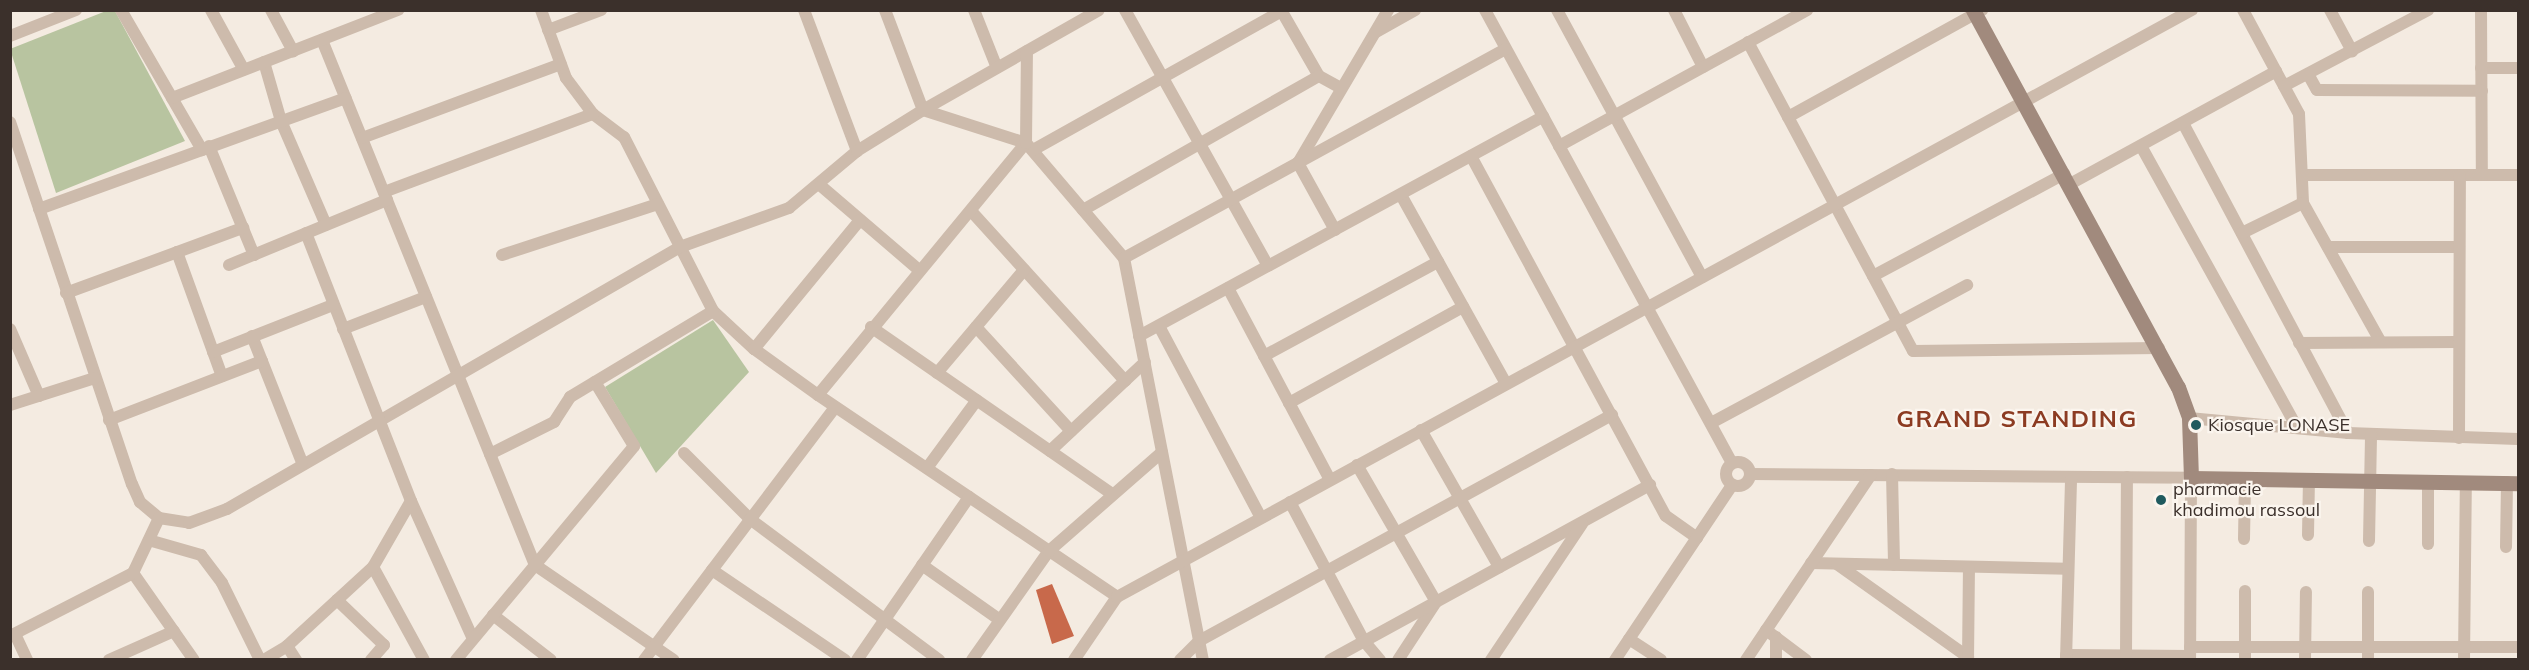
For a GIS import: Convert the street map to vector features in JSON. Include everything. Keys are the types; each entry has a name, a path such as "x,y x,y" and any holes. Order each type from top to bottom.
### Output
{"street":[{"path":"10,36 76,10"},
{"path":"121,10 172,98 206,148 254,255"},
{"path":"211,10 244,70"},
{"path":"271,10 293,51"},
{"path":"172,98 398,10"},
{"path":"541,10 561,63 593,114 624,137 713,311 754,349 818,395 1117,597"},
{"path":"548,30 601,10"},
{"path":"804,10 857,151"},
{"path":"885,10 923,110"},
{"path":"974,10 997,68"},
{"path":"10,122 94,378 140,501 159,518 189,523 210,518 302,462 459,376 680,247 789,208 821,186 857,151 923,110 1099,10"},
{"path":"1125,10 1268,267"},
{"path":"1298,163 1388,10"},
{"path":"1372,34 1415,10"},
{"path":"1485,10 1732,463"},
{"path":"1557,10 1702,278"},
{"path":"1674,10 1703,67"},
{"path":"1559,146 1748,42 1789,15 1807,10"},
{"path":"1074,660 1117,597 2192,10"},
{"path":"2243,10 2299,114 2303,203 2380,341"},
{"path":"2330,10 2352,51"},
{"path":"2284,86 2428,10"},
{"path":"2481,10 2482,175"},
{"path":"818,395 871,327 1030,147 1162,78 1282,11 1319,76 1341,88"},
{"path":"1788,117 1977,12 2159,348 2189,418 2190,654"},
{"path":"322,40 535,565 674,660"},
{"path":"1748,42 1912,351 2159,348"},
{"path":"1124,258 1506,50"},
{"path":"1027,51 1030,147"},
{"path":"264,62 281,121 326,225"},
{"path":"362,138 561,63"},
{"path":"2481,68 2518,68"},
{"path":"1873,276 2067,179 2141,146 2276,71"},
{"path":"2308,74 2317,90 2482,91"},
{"path":"1083,210 1319,76"},
{"path":"39,209 346,98"},
{"path":"923,110 1030,147 1124,258 1185,559 1203,660"},
{"path":"229,265 326,225 386,196 593,114"},
{"path":"1139,336 1543,117"},
{"path":"2182,123 2348,432"},
{"path":"2141,146 2298,428"},
{"path":"1471,156 1666,516 1697,538"},
{"path":"1298,163 1335,230"},
{"path":"2302,175 2518,175"},
{"path":"2459,438 2457,342 2460,175"},
{"path":"821,186 920,271"},
{"path":"1401,195 1506,384"},
{"path":"2242,232 2303,203"},
{"path":"502,255 658,204"},
{"path":"972,212 1125,381"},
{"path":"754,349 860,220"},
{"path":"66,292 243,228"},
{"path":"306,233 411,501 473,639"},
{"path":"2328,247 2459,247"},
{"path":"177,252 222,376"},
{"path":"1264,356 1438,262"},
{"path":"937,373 1024,270"},
{"path":"1711,423 1967,285"},
{"path":"1228,288 1330,480"},
{"path":"343,329 426,297"},
{"path":"213,352 333,304"},
{"path":"1289,403 1463,307"},
{"path":"490,454 554,422 570,397 713,311"},
{"path":"1160,326 1261,518"},
{"path":"871,327 1111,493"},
{"path":"976,327 1071,431"},
{"path":"10,329 39,396"},
{"path":"252,336 302,462"},
{"path":"2300,343 2457,342"},
{"path":"109,420 262,361"},
{"path":"1050,451 1145,362"},
{"path":"10,405 94,378"},
{"path":"456,660 634,446 595,382"},
{"path":"927,468 977,400"},
{"path":"644,660 835,407"},
{"path":"1180,660 1199,641 1612,415"},
{"path":"2189,418 2371,434 2518,439"},
{"path":"1422,430 1499,567"},
{"path":"2368,541 2371,434"},
{"path":"972,660 1049,551 1111,493 1162,452"},
{"path":"684,453 750,519 939,660"},
{"path":"1732,463 1745,464 1751,474"},
{"path":"1732,463 1725,474 1732,485"},
{"path":"1357,465 1436,602"},
{"path":"1751,474 2512,483 2506,547"},
{"path":"1732,485 1745,485 1751,474"},
{"path":"1746,660 1771,633 1811,563 1870,474"},
{"path":"1892,474 1894,565"},
{"path":"2071,477 2066,657 2245,653 2505,653 2518,647"},
{"path":"2126,656 2127,477"},
{"path":"2244,539 2246,479"},
{"path":"2308,535 2309,480"},
{"path":"2428,482 2428,544"},
{"path":"2464,653 2466,482"},
{"path":"1329,660 1650,485"},
{"path":"1615,660 1732,485"},
{"path":"857,660 969,496"},
{"path":"152,541 201,555 222,583 262,660 286,646 373,567 411,501"},
{"path":"1290,502 1364,641 1380,660"},
{"path":"27,660 13,635 133,573 152,541 159,518"},
{"path":"1491,660 1584,521"},
{"path":"1811,563 2067,569"},
{"path":"1837,564 1929,634 1968,658"},
{"path":"922,565 1000,620"},
{"path":"373,567 424,660"},
{"path":"1968,658 1969,568"},
{"path":"712,570 845,660"},
{"path":"133,573 194,660"},
{"path":"2245,591 2245,653"},
{"path":"2305,653 2306,592"},
{"path":"2368,592 2368,653"},
{"path":"337,600 384,645 371,660"},
{"path":"1398,660 1436,602"},
{"path":"493,615 551,660"},
{"path":"109,660 174,631"},
{"path":"1771,633 1776,660"},
{"path":"1771,633 1806,660"},
{"path":"1629,639 1661,660"},
{"path":"286,646 296,660"}],"green space":[{"path":"106,11 115,11 185,141 56,193 10,49"},
{"path":"713,320 749,372 656,473 605,387"}],"building":[{"path":"1052,584 1074,636 1052,644 1036,590"}],"place":[{"name":"Kiosque LONASE","path":"2196,425"},
{"name":"pharmacie khadimou rassoul","path":"2161,500"}],"district":[{"name":"GRAND STANDING","path":"2017,419"}]}
